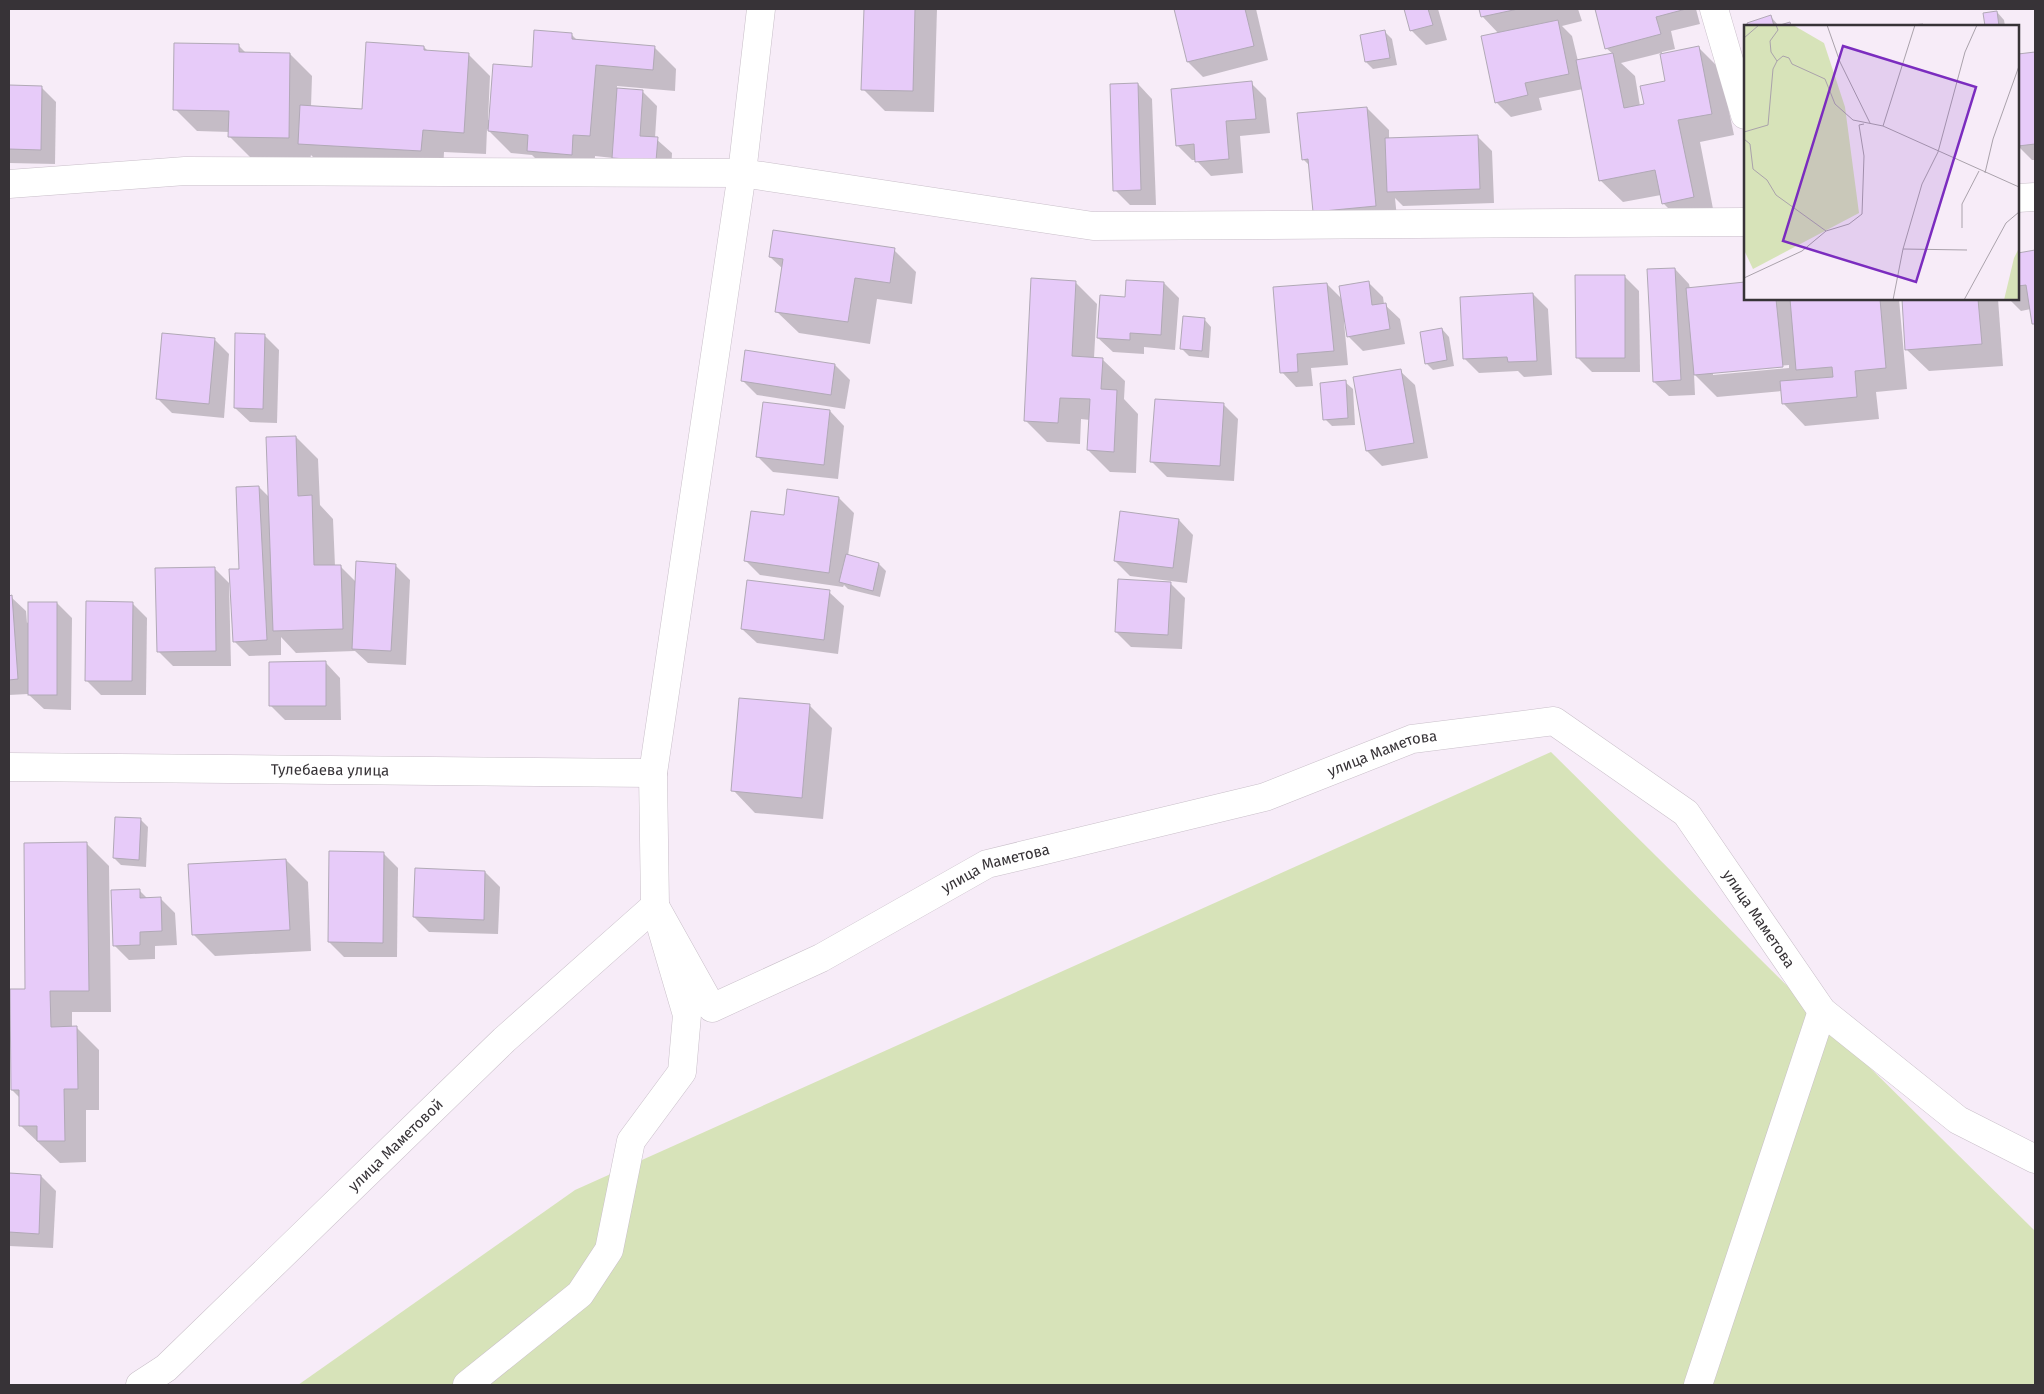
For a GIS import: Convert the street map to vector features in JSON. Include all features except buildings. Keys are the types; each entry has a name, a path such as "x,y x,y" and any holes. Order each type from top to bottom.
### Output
{"street":[{"path":"467,1385 580,1294 610,1250 630,1141 682,1072 687,1015 655,906 653,772 742,173 761,9"},
{"path":"1714,9 1744,112"},
{"path":"9,184 185,171 742,173 1094,226 1744,222"},
{"path":"2019,198 2035,197"},
{"name":"улица Маметова","path":"655,906 712,1008 821,958 987,864 1265,797 1412,739 1554,721 1686,813 1822,1010 1958,1120 2035,1159"},
{"name":"Тулебаева улица","path":"9,767 653,772"},
{"name":"улица Маметовой","path":"140,1385 166,1368 504,1040 655,906"},
{"path":"1698,1385 1822,1010"}],"green space":[{"path":"1551,752 2035,1231 2035,1385 298,1385 575,1190"}]}
